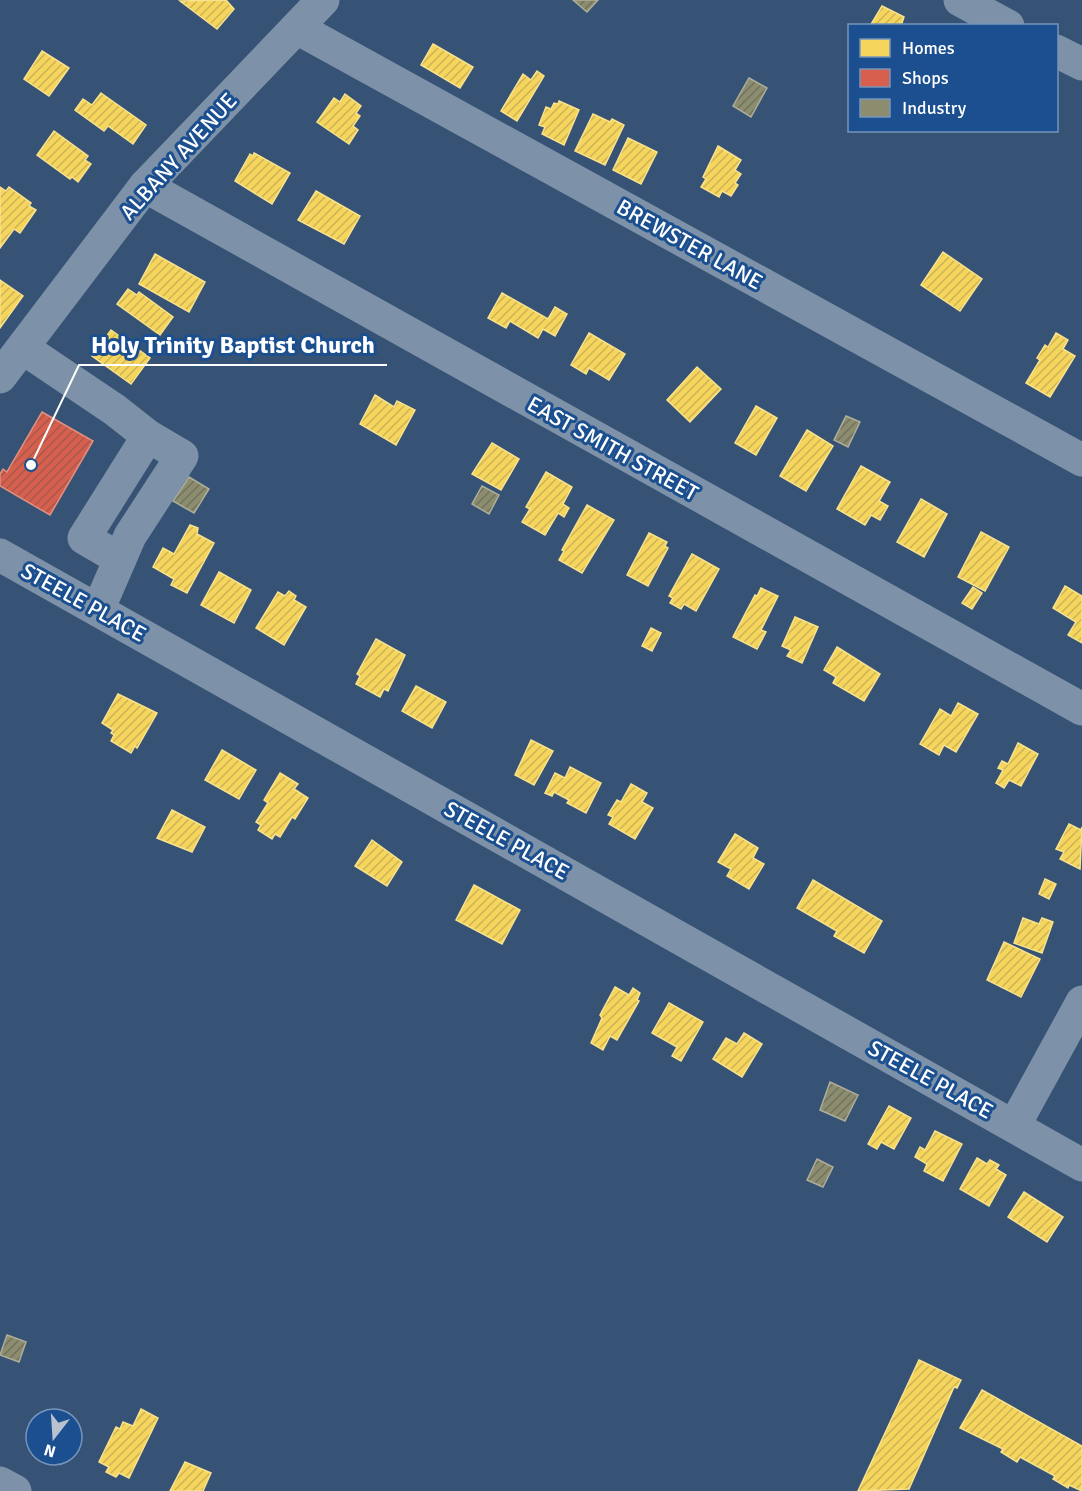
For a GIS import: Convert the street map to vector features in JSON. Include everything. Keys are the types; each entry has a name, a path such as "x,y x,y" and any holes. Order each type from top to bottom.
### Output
{"street":[{"name":"ALBANY AVENUE","path":"0,377 145,186 322,0"},
{"path":"960,0 1004,24"},
{"name":"BREWSTER LANE","path":"297,28 1082,460"},
{"path":"1058,52 1082,64"},
{"name":"EAST SMITH STREET","path":"145,186 1082,709"},
{"path":"22,348 116,410 148,436 182,456 130,536 99,610"},
{"name":"STEELE PLACE","path":"0,555 1082,1165"},
{"path":"1014,1126 1082,1002"},
{"path":"0,1483 15,1491"}],"building: Homes":[{"path":"226,0 234,9 217,29 180,1"},
{"path":"882,6 904,17 902,24 871,24"},
{"path":"433,44 473,67 460,88 421,65"},
{"path":"42,51 69,68 49,96 24,79"},
{"path":"537,71 544,76 517,121 501,111 523,74 531,80"},
{"path":"101,93 146,125 133,144 108,126 104,131 75,110 83,99 92,105"},
{"path":"345,94 361,106 356,113 360,116 353,126 358,130 349,144 317,122 334,98 340,102"},
{"path":"559,101 579,110 564,145 542,134 545,127 539,125 546,107 551,109 554,103 558,104"},
{"path":"593,114 610,122 612,119 624,125 605,165 575,151"},
{"path":"54,131 88,156 85,160 91,164 78,182 72,177 70,179 37,155"},
{"path":"628,138 657,152 641,184 613,170"},
{"path":"718,146 741,160 735,170 741,174 735,183 738,185 731,196 722,191 719,197 701,187 706,179 703,177"},
{"path":"254,153 290,173 272,204 235,181 250,154 253,156"},
{"path":"0,187 6,191 9,187 31,203 29,206 36,210 20,233 14,229 0,248"},
{"path":"316,191 360,216 344,244 298,220"},
{"path":"943,252 982,279 960,311 921,285"},
{"path":"155,254 205,282 189,312 139,284"},
{"path":"0,280 23,296 0,328"},
{"path":"128,289 137,295 139,292 173,317 160,335 117,304"},
{"path":"502,293 548,319 555,307 567,314 555,336 543,329 538,338 510,321 506,328 488,318"},
{"path":"111,330 150,358 131,384 92,356"},
{"path":"589,333 625,354 609,380 589,368 586,374 571,365"},
{"path":"1056,333 1068,340 1063,349 1075,356 1050,397 1026,383 1040,360 1037,358 1045,345 1048,347"},
{"path":"697,367 721,389 690,422 667,400"},
{"path":"375,395 394,407 397,401 415,410 396,445 360,424"},
{"path":"756,406 777,418 756,455 735,443"},
{"path":"807,430 833,446 806,491 780,476"},
{"path":"492,443 519,459 501,490 472,474"},
{"path":"861,466 890,482 879,501 888,506 880,520 871,515 865,525 837,509"},
{"path":"546,472 572,487 563,504 569,508 564,517 558,513 545,535 522,522 530,509 526,507"},
{"path":"921,499 947,514 924,557 897,542"},
{"path":"587,505 614,520 582,573 559,560 564,551 562,550"},
{"path":"190,525 198,528 197,534 214,543 187,593 171,585 174,579 153,567 163,548 174,554"},
{"path":"981,532 1009,547 985,591 958,577"},
{"path":"649,533 667,542 665,546 668,548 648,586 627,575"},
{"path":"692,554 719,569 696,611 684,604 681,609 670,603 673,598 669,596"},
{"path":"219,572 251,590 234,623 201,605"},
{"path":"1065,586 1082,596 1082,643 1068,635 1076,622 1053,608"},
{"path":"973,587 982,593 972,609 962,603"},
{"path":"761,588 778,596 761,630 766,632 757,649 733,637"},
{"path":"289,591 296,596 294,600 306,607 284,645 256,628 278,592 285,596"},
{"path":"795,617 818,627 802,663 787,656 791,650 782,646"},
{"path":"651,628 661,633 652,651 642,646"},
{"path":"376,639 405,655 388,691 384,689 380,697 356,684 360,676 357,674"},
{"path":"837,647 880,674 864,701 833,683 836,677 824,670"},
{"path":"416,686 446,702 432,728 402,711"},
{"path":"118,694 157,713 137,748 135,746 131,753 111,741 114,735 111,733 113,730 102,723"},
{"path":"958,703 978,714 956,752 944,745 939,755 920,744 940,709 951,716"},
{"path":"531,740 553,751 534,785 515,775"},
{"path":"1018,743 1038,754 1021,786 1009,780 1004,788 996,783 1003,770 998,768 1002,761 1008,764"},
{"path":"222,750 256,770 239,799 205,780"},
{"path":"570,767 601,783 586,813 567,803 569,800 554,792 552,796 545,793 555,773 565,778"},
{"path":"280,773 298,784 294,789 308,798 295,819 292,817 280,837 275,834 272,839 258,830 261,825 256,822 268,803 264,800"},
{"path":"631,784 647,793 642,802 653,808 635,839 609,824 613,817 608,815 617,800 621,802"},
{"path":"172,810 205,827 192,852 157,838"},
{"path":"1069,824 1081,830 1082,827 1080,869 1060,859 1064,852 1056,849"},
{"path":"735,834 758,848 753,858 764,864 749,889 727,876 731,869 718,862"},
{"path":"372,840 402,862 387,886 355,866"},
{"path":"1045,879 1056,884 1049,899 1039,894"},
{"path":"813,880 882,921 864,953 834,936 837,931 797,908"},
{"path":"474,885 520,910 502,944 456,920"},
{"path":"1023,918 1039,924 1042,918 1053,922 1042,953 1014,943"},
{"path":"1004,942 1040,959 1021,997 987,980"},
{"path":"615,987 629,995 633,988 640,993 637,1000 639,1001 617,1040 610,1036 603,1050 591,1043 602,1018 600,1015"},
{"path":"669,1003 703,1022 681,1061 672,1056 677,1047 652,1033"},
{"path":"744,1033 762,1044 742,1077 713,1059 726,1038 737,1044"},
{"path":"889,1106 911,1118 894,1149 881,1142 877,1149 868,1144"},
{"path":"935,1131 962,1144 943,1181 924,1171 927,1164 915,1157 920,1147 925,1150"},
{"path":"977,1158 987,1164 990,1160 999,1165 996,1169 1006,1175 989,1206 960,1189"},
{"path":"1024,1192 1063,1217 1047,1242 1008,1217"},
{"path":"919,1360 961,1380 957,1388 954,1387 909,1489 858,1491"},
{"path":"982,1390 1082,1446 1082,1491 1069,1485 1068,1488 1053,1479 1055,1476 1020,1457 1017,1462 1001,1452 1003,1449 960,1428"},
{"path":"141,1409 158,1418 129,1478 119,1473 116,1477 106,1472 109,1467 99,1462 116,1427 120,1429 123,1422 133,1426"},
{"path":"185,1462 211,1473 203,1491 170,1491"}],"building: Shops":[{"path":"42,412 93,441 50,515 0,486 0,474 3,469 7,472"}],"building: Industry":[{"path":"573,0 598,0 587,12"},
{"path":"749,78 767,88 751,117 733,106"},
{"path":"846,416 860,422 848,447 834,440"},
{"path":"189,477 209,489 194,513 173,501"},
{"path":"482,486 499,495 489,514 472,504"},
{"path":"830,1082 858,1095 845,1121 820,1110"},
{"path":"817,1159 833,1167 823,1187 807,1180"},
{"path":"7,1335 26,1342 19,1362 0,1355"}],"place":[{"name":"Holy Trinity Baptist Church","path":"31,465"}]}
